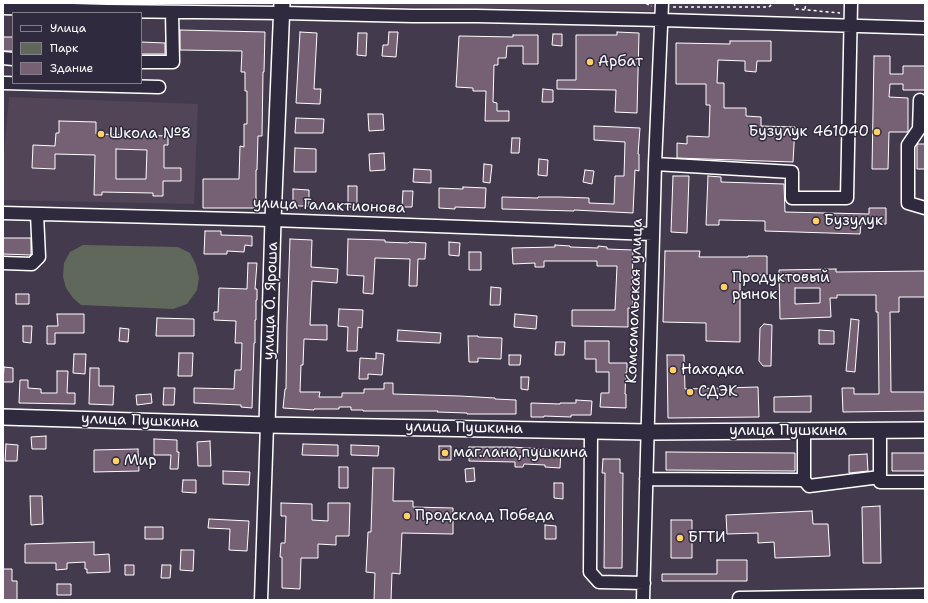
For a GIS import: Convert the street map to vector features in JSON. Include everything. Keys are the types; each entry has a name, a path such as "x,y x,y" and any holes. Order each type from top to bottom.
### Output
{"main road":[{"name":"улица О. Яроша","path":"267,424 273,220 282,8"},
{"name":"улица Пушкина","path":"3,417 648,432 925,430"}],"street":[{"path":"655,164 792,172 792,198 847,198 851,3"},
{"name":"Комсомольская улица","path":"643,600 655,164 662,20 668,5"},
{"path":"3,8 172,12 282,8 413,16 662,20 925,28"},
{"path":"142,62 173,62 172,12"},
{"path":"42,84 159,87"},
{"path":"920,100 919,130 908,145 908,202 925,208"},
{"name":"улица Галактионова","path":"3,213 273,220 653,234"},
{"path":"3,264 32,264 39,257 37,214"},
{"name":"улица О. Яроша","path":"261,600 267,424"},
{"path":"880,430 880,482 925,482"},
{"path":"590,431 590,572 599,582 644,584"},
{"path":"804,431 804,480 809,486 880,477"},
{"path":"646,479 804,480"},
{"path":"740,600 740,598 857,598 925,595"}],"path":[{"path":"742,7 743,3"},
{"path":"668,5 769,7 773,3"},
{"path":"794,3 796,8 842,13"},
{"path":"806,3 806,9"}],"shaded area":[{"path":"294,3 653,3 652,11 294,5"},
{"name":"Школа №8","path":"9,97 198,104 194,204 3,200 3,165"}],"green space":[{"path":"83,245 178,247 190,253 196,265 199,278 197,290 187,304 173,309 81,305 73,298 66,288 63,277 64,263 70,252"}],"building":[{"path":"180,30 265,32 262,136 258,136 256,208 203,208 203,179 239,179 240,146 244,147 244,124 247,124 247,91 245,91 245,72 241,72 242,51 180,50"},
{"path":"300,32 317,33 314,89 321,89 320,104 296,103"},
{"path":"389,32 398,32 396,57 382,56 383,45 388,45"},
{"path":"617,32 639,33 637,113 615,112 616,90 557,89 557,80 576,80 576,35 617,35"},
{"path":"358,33 367,33 366,56 357,55"},
{"path":"553,34 562,34 562,46 552,45"},
{"path":"513,35 538,35 538,64 523,64 523,46 507,46 506,58 498,58 498,65 494,65 493,102 497,103 497,111 509,111 509,121 485,121 486,91 473,91 473,88 456,87 459,36 513,37"},
{"path":"3,37 12,37 12,51 3,51"},
{"path":"730,41 771,41 771,61 757,61 756,72 745,71 745,61 718,60 717,83 724,83 724,108 746,108 746,116 761,117 761,126 795,127 793,162 677,158 677,143 687,144 687,136 709,137 710,105 706,105 706,84 676,84 676,43 730,44"},
{"path":"142,42 165,43 165,54 142,54"},
{"path":"874,56 890,56 890,74 903,74 903,66 925,66 925,90 903,90 903,84 890,84 889,97 908,98 908,132 889,132 888,169 872,169"},
{"path":"543,89 553,90 553,102 542,102"},
{"path":"368,114 383,114 384,130 369,131"},
{"path":"296,118 324,119 323,133 295,133"},
{"path":"59,121 96,122 96,134 168,136 168,145 164,145 164,168 181,168 181,181 163,181 163,196 153,196 153,193 102,192 102,195 94,195 95,155 55,154 55,169 32,168 33,145 55,146 56,133 59,133","holes":["116,149 147,150 146,179 116,179"]},
{"path":"594,126 640,128 638,154 639,171 635,170 633,213 502,209 502,197 589,198 589,203 614,204 615,176 624,176 625,142 594,140"},
{"path":"512,138 520,138 519,153 511,153"},
{"path":"917,144 925,144 925,169 917,169"},
{"path":"295,148 316,149 316,172 294,172"},
{"path":"384,153 385,170 370,171 369,154"},
{"path":"539,159 548,160 547,176 538,175"},
{"path":"484,164 492,165 490,183 483,182"},
{"path":"414,169 431,170 431,183 413,182"},
{"path":"585,170 594,171 592,184 583,182"},
{"path":"673,176 689,176 687,233 671,232"},
{"path":"708,176 721,177 721,182 784,184 785,212 869,214 869,208 886,208 886,224 861,223 860,234 765,231 765,221 719,220 719,225 706,225"},
{"path":"348,186 357,186 357,207 348,207"},
{"path":"463,187 486,188 485,208 439,208 439,188 463,189"},
{"path":"293,189 309,190 309,206 293,206"},
{"path":"403,191 413,191 412,207 402,207"},
{"path":"205,231 221,231 221,235 252,236 252,246 245,245 244,252 227,251 227,254 204,254"},
{"path":"3,238 31,238 31,255 3,254"},
{"path":"290,239 312,240 311,267 338,269 337,283 312,281 310,325 327,325 327,340 304,339 300,392 320,392 319,397 342,397 342,393 364,393 364,389 384,389 384,383 393,383 393,394 460,396 516,400 516,414 467,414 437,412 438,411 363,411 351,410 351,407 314,410 283,408 286,389"},
{"path":"348,239 426,243 425,259 418,259 417,286 409,286 410,259 375,258 373,294 363,293 364,276 347,275"},
{"path":"449,242 460,243 459,256 449,255"},
{"path":"555,245 598,248 598,246 607,247 607,249 633,250 633,308 628,308 628,327 572,326 572,310 615,310 617,266 597,266 597,261 544,261 544,267 535,267 535,263 513,264 512,248 555,247"},
{"path":"665,251 700,251 699,257 767,256 767,275 740,275 740,342 706,341 706,323 663,322"},
{"path":"469,252 481,252 481,270 469,270"},
{"path":"248,263 257,263 255,289 257,289 257,300 252,408 241,407 241,405 194,403 194,388 234,389 235,370 241,370 242,343 235,343 236,321 214,320 214,312 218,312 219,288 247,289"},
{"path":"836,269 836,272 925,271 925,297 899,297 899,312 890,312 891,392 925,392 925,411 843,412 842,388 854,388 854,394 879,394 878,312 876,312 876,295 837,295 837,298 830,298 831,317 780,319 779,270","holes":["795,288 820,288 820,303 795,304"]},
{"path":"491,287 501,288 500,305 490,305"},
{"path":"16,294 29,294 29,304 16,304"},
{"path":"339,309 363,310 362,328 358,327 357,351 347,351 348,327 338,326"},
{"path":"57,314 84,314 84,333 55,333 55,344 47,344 47,326 58,326"},
{"path":"515,314 537,316 536,329 514,327"},
{"path":"157,318 194,319 194,336 156,336"},
{"path":"851,319 859,320 855,372 846,371"},
{"path":"764,324 772,325 771,366 763,366 759,361 760,328"},
{"path":"23,326 32,326 31,343 23,342"},
{"path":"120,328 129,329 128,342 119,341"},
{"path":"398,330 441,333 440,343 397,341"},
{"path":"819,330 834,331 834,344 819,344"},
{"path":"468,336 502,338 501,359 478,358 478,362 469,362"},
{"path":"585,341 609,341 609,363 627,363 625,394 626,408 600,407 601,393 609,393 609,372 596,372 596,359 585,359"},
{"path":"556,342 565,342 564,355 555,355"},
{"path":"179,353 193,353 192,376 178,376"},
{"path":"376,353 384,354 382,375 368,374 368,379 359,379 360,358 376,359"},
{"path":"74,354 86,354 85,374 73,373"},
{"path":"509,355 521,355 520,365 509,365"},
{"path":"667,355 684,355 685,389 758,387 759,417 668,418"},
{"path":"4,367 13,368 13,382 3,382"},
{"path":"90,368 99,368 99,386 114,386 113,405 89,404"},
{"path":"57,371 68,371 67,393 75,393 75,404 19,403 20,380 28,380 28,388 41,389 41,393 57,393"},
{"path":"521,377 529,377 528,390 521,389"},
{"path":"164,388 175,388 174,405 163,405"},
{"path":"151,394 152,403 137,405 136,395"},
{"path":"811,396 811,412 774,412 774,397"},
{"path":"576,400 592,401 591,415 571,415 571,417 531,417 531,403 576,403"},
{"path":"46,436 46,449 32,449 31,437"},
{"path":"154,439 177,440 177,452 179,452 178,469 170,469 171,455 154,455"},
{"path":"210,441 211,466 198,466 197,442"},
{"path":"6,444 18,445 17,461 5,461"},
{"path":"303,444 338,445 338,456 302,455"},
{"path":"351,445 379,446 378,456 351,455"},
{"name":"маг.лана,пушкина","path":"439,446 451,446 451,460 439,460"},
{"path":"469,447 511,447 561,450 560,468 545,467 545,465 524,464 523,467 515,467 515,462 469,461"},
{"name":"Мир","path":"138,449 139,471 94,472 94,450"},
{"path":"666,452 795,453 795,471 666,470"},
{"path":"892,453 925,453 925,471 892,471"},
{"path":"867,454 868,471 849,473 849,455"},
{"path":"603,459 620,459 620,473 623,473 622,568 604,568 605,473 602,473"},
{"path":"339,467 348,467 348,488 339,488"},
{"path":"373,468 394,468 393,501 413,501 413,507 453,508 453,534 402,533 400,574 392,573 391,600 374,600 375,573 366,572 368,532 371,532"},
{"path":"474,468 475,481 466,482 465,469"},
{"path":"223,471 250,472 249,485 223,484"},
{"path":"183,480 196,480 196,493 182,492"},
{"path":"554,483 563,483 563,499 554,498"},
{"path":"30,496 42,496 43,524 31,525"},
{"path":"281,503 312,504 312,520 328,521 328,503 350,503 349,536 336,536 336,545 318,544 318,558 301,558 300,589 282,588 282,557 280,557 281,543 285,543 286,516 281,516"},
{"path":"880,506 881,563 863,563 862,507"},
{"path":"812,511 813,524 828,524 830,556 775,558 774,542 758,543 758,533 727,534 726,515"},
{"path":"209,519 249,521 247,551 229,550 230,529 208,528"},
{"path":"671,520 692,520 692,558 671,558"},
{"path":"545,525 556,526 556,539 545,539"},
{"path":"145,527 163,527 163,539 145,539"},
{"path":"94,542 94,555 109,554 110,572 87,573 87,569 85,569 85,562 67,563 67,569 56,570 56,563 25,563 25,544"},
{"path":"181,550 194,550 193,571 180,570"},
{"path":"717,560 747,560 747,581 662,581 662,574 717,574"},
{"path":"125,565 134,565 134,575 125,575"},
{"path":"162,565 171,565 170,578 161,578"},
{"path":"3,569 12,569 12,581 17,581 17,600 3,600"},
{"path":"57,584 71,584 71,595 57,595"}],"place":[{"name":"Арбат","path":"590,62"},
{"name":"Бузулук 461040","path":"877,132"},
{"name":"Школа №8","path":"101,134"},
{"name":"Бузулук","path":"816,221"},
{"name":"Продуктовый рынок","path":"724,287"},
{"name":"Находка","path":"673,370"},
{"name":"СДЭК","path":"690,392"},
{"name":"маг.лана,пушкина","path":"445,453"},
{"name":"Мир","path":"116,461"},
{"name":"Продсклад Победа","path":"407,516"},
{"name":"БГТИ","path":"680,538"}]}
